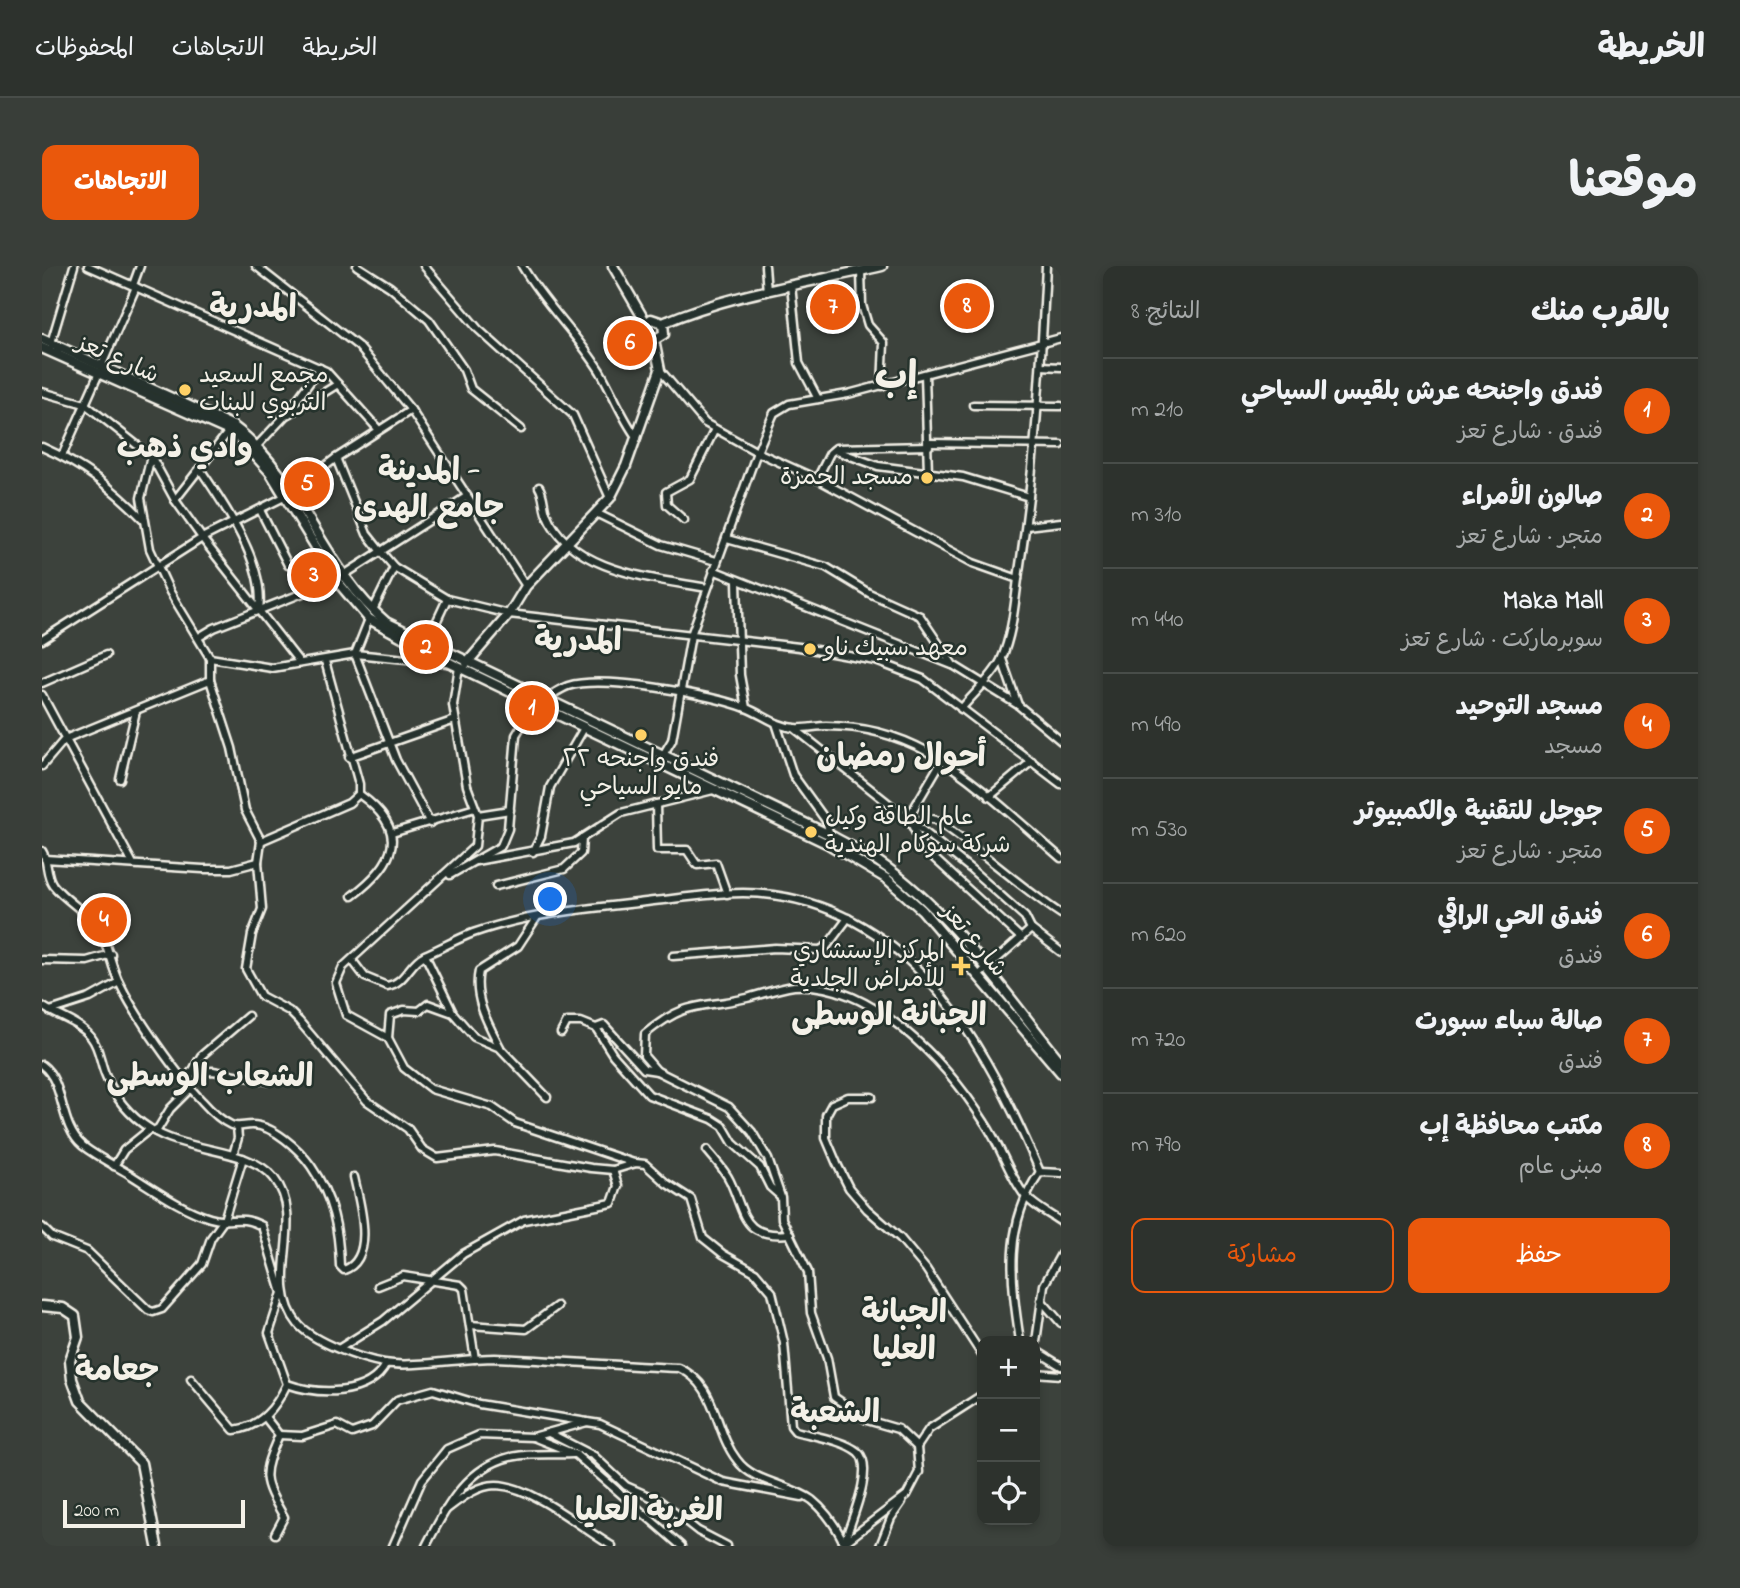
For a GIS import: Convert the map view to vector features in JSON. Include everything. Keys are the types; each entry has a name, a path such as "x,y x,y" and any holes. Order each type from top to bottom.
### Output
{"main road":[{"path":"461,668 509,614 526,586 598,514 610,498 637,438 660,370 654,340 645,334 646,323 612,266"},
{"path":"663,323 684,314 791,285 882,266"},
{"path":"646,323 657,319 663,323"},
{"path":"654,340 664,334 663,323"},
{"name":"شارع تعز","path":"46,341 229,432 254,448"},
{"name":"شارع تعز","path":"42,348 233,426 289,493 339,577 371,615 450,663 584,728 878,862 927,902 987,970 1061,1062"},
{"name":"شارع تعز","path":"371,615 663,755 718,788"},
{"name":"شارع تعز","path":"830,840 887,879 947,936 1061,1073"},
{"path":"42,1306 63,1308 75,1316 78,1336 70,1360 72,1380 80,1401 141,1463 157,1546"}],"street":[{"path":"46,341 74,266"},
{"path":"88,266 320,368 379,430"},
{"path":"62,456 100,370 140,266"},
{"path":"256,266 359,347 411,411 526,586"},
{"path":"357,266 390,287 429,320 464,370 471,389 520,429"},
{"path":"424,266 478,329 572,415 610,498"},
{"path":"522,266 536,289 600,371 621,416 637,438"},
{"path":"765,266 767,292"},
{"path":"961,709 982,682 991,677 1002,659 1018,579 1038,405 1046,266"},
{"path":"861,271 862,305 868,325 884,343 882,386"},
{"path":"791,285 799,363 818,399"},
{"path":"663,755 672,740 691,635 716,561 727,539 757,452 774,414 789,404 882,386 1061,338"},
{"path":"1041,366 1061,368"},
{"path":"254,448 285,416 320,368"},
{"path":"660,370 705,423 715,429 757,452 817,479 973,564 1018,579"},
{"path":"925,374 928,473"},
{"path":"285,416 338,384"},
{"path":"42,392 85,404 150,456 175,500 202,538 300,663"},
{"path":"974,405 1061,406"},
{"path":"42,640 159,568 202,538 289,493 336,458 411,411"},
{"path":"684,520 667,505 666,492 690,479 715,429"},
{"path":"175,500 229,432"},
{"path":"817,479 834,450 844,447 929,444 1061,445"},
{"path":"42,447 91,472 117,492 145,522"},
{"path":"834,450 878,466 963,477 1029,497"},
{"path":"150,456 141,498 150,549 170,593 210,658 210,680 232,748 245,810 261,841 258,862 262,909 247,956 248,977 261,996 294,1015 368,1101 408,1129 422,1149 437,1158 495,1151 613,1170 636,1163"},
{"path":"336,458 367,534 394,567 447,599 509,614 799,647 876,660 923,679 1061,784"},
{"path":"200,469 236,522 262,593 259,609"},
{"path":"540,487 546,513 567,544 590,560 707,588"},
{"path":"199,637 259,609 339,577 382,553 466,497"},
{"path":"260,510 288,565"},
{"path":"598,514 661,545 716,561"},
{"path":"1026,526 1061,522"},
{"path":"727,539 825,567 869,593 916,613 953,665"},
{"path":"394,567 355,654 407,785 430,823"},
{"path":"713,570 737,582 905,644 953,665 1018,705 1061,741"},
{"path":"737,582 739,641 746,708"},
{"path":"427,642 447,599"},
{"path":"210,658 272,668 355,654 450,663"},
{"path":"42,683 106,655"},
{"path":"1002,659 1018,705"},
{"path":"261,841 349,803 359,794 359,784 349,757 325,661"},
{"path":"388,1038 346,1015 336,983 343,967 475,846 477,812 467,786 455,720 454,693 461,668"},
{"path":"42,766 65,739 210,680"},
{"path":"544,699 569,686 597,683 682,692 746,708 776,723 794,728 858,727 883,733 927,752 989,797 1061,858"},
{"path":"42,695 132,862"},
{"path":"438,882 501,846 510,810 512,757 516,735 535,704"},
{"path":"120,779 136,711"},
{"path":"349,757 455,720"},
{"path":"776,723 793,775 816,803 830,840"},
{"path":"533,852 541,836 550,787 584,728"},
{"path":"794,728 981,878 1025,917 1031,929 1061,952"},
{"path":"989,797 1032,761"},
{"path":"909,822 941,762"},
{"path":"477,861 574,843 621,813 718,788"},
{"path":"352,895 385,867 390,856 392,833 372,803 359,794"},
{"path":"656,804 657,850 682,849 690,854 697,866 716,863 727,894"},
{"path":"392,833 477,812 510,810"},
{"path":"909,822 928,818 936,820 984,853 1017,884 1061,914"},
{"path":"909,822 923,848 1021,938"},
{"path":"496,886 564,869 581,853 582,838"},
{"path":"42,851 47,874 54,886 96,926 111,954 119,982 189,1086 216,1115 237,1127 253,1124 268,1129 284,1139 309,1164 325,1189 338,1228 340,1266 344,1270 349,1268 360,1254 363,1239 354,1177"},
{"path":"45,859 230,869 258,862"},
{"path":"352,960 365,977 387,986 405,976 418,958 474,933 537,917 727,894 771,894 848,918 889,942 916,965 972,1038 1013,1110 1040,1172"},
{"path":"537,917 518,946 479,971 478,990 484,1016 500,1048 547,1097"},
{"path":"673,956 775,948 820,950 827,946 848,918"},
{"path":"978,976 1031,929"},
{"path":"42,960 87,961 111,954"},
{"path":"425,955 453,1013 474,1037 500,1048"},
{"path":"49,1011 90,998 119,982"},
{"path":"657,1071 644,1056 643,1040 645,1034 668,1016 697,1004 742,999 794,986 836,990 877,1009 906,1032 975,1107 1001,1148 1024,1195 1061,1222"},
{"path":"453,1013 428,1004 419,1011 404,1010 390,1015 388,1038 404,1068 431,1089 492,1107 516,1123 645,1164 666,1184 691,1199 703,1238 710,1246 755,1272 772,1292 784,1343 791,1426 850,1448 862,1457 866,1467 844,1544"},
{"path":"42,1006 83,1029 92,1039 106,1076 122,1104 153,1130 169,1139 255,1160 275,1179 288,1211 282,1293 269,1333 287,1384 278,1403 247,1429 234,1430 191,1379"},
{"path":"114,1166 124,1150 153,1130 189,1086 191,1072 201,1056 248,1016"},
{"path":"561,1033 567,1022 581,1022 596,1028 604,1026 644,1069 657,1071 730,1107 752,1132 768,1159 780,1197 782,1219 808,1272 811,1313 827,1358 834,1397 867,1420 898,1429 917,1447"},
{"path":"596,1028 613,1055 649,1096 712,1119 723,1126 733,1143 760,1167 770,1187 780,1197"},
{"path":"42,1065 54,1080 69,1126 80,1143 195,1213 224,1220 237,1217 262,1226 282,1293 298,1325 340,1349 386,1364 475,1359 679,1368 694,1374 707,1390 719,1426 737,1462 756,1474 811,1499 834,1521 844,1544"},
{"path":"191,1072 213,1071 268,1081"},
{"path":"873,1097 848,1097 832,1104 826,1115 826,1138 849,1188 867,1209 900,1238 926,1269 977,1347"},
{"path":"233,1155 238,1138 237,1127"},
{"path":"707,1150 729,1179 746,1222 771,1236 790,1234"},
{"path":"42,1227 51,1237 87,1251 153,1312 169,1304 192,1279 207,1254 211,1238 224,1220 243,1158"},
{"path":"340,1349 383,1321 426,1282 463,1254 524,1220 612,1203 618,1186 613,1170"},
{"path":"1040,1172 1061,1173"},
{"path":"1020,1336 1013,1255 1016,1224 1024,1195 1040,1172"},
{"path":"1037,1336 1044,1284 1061,1254"},
{"path":"378,1286 403,1276 426,1282 460,1285 464,1289 475,1359"},
{"path":"1041,1300 1061,1323"},
{"path":"470,1325 526,1329 557,1306"},
{"path":"1040,1353 1061,1366"},
{"path":"287,1384 305,1390 333,1391 359,1387 380,1374 386,1364"},
{"path":"1040,1373 1061,1374"},
{"path":"264,1417 279,1435 302,1436 337,1424 352,1433 372,1426 397,1399 433,1390 480,1405 587,1422 634,1438 723,1482 811,1499"},
{"path":"880,1546 891,1518 919,1472 917,1447 929,1429 977,1398"},
{"path":"394,1546 422,1480 447,1449 479,1435 533,1437 587,1422"},
{"path":"549,1433 594,1456 626,1486 660,1501 698,1531 727,1546"},
{"path":"275,1534 284,1517 268,1489 265,1467 279,1435"},
{"path":"533,1437 575,1454 681,1546"},
{"path":"426,1546 443,1512 466,1482 503,1459 575,1454"},
{"path":"443,1512 469,1493 495,1485 521,1490 612,1546"},
{"path":"844,1544 907,1495"}],"place":[{"name":"مكتب محافظة إب","path":"967,306"},
{"name":"صالة سباء سبورت","path":"833,307"},
{"name":"فندق الحي الراقي","path":"630,343"},
{"name":"مجمع السعيد التربوي للبنات","path":"185,390"},
{"name":"مسجد الحمزة","path":"927,478"},
{"name":"جوجل للتقنية والكمبيوتر","path":"307,484"},
{"name":"Maka Mall","path":"314,575"},
{"name":"صالون الأمراء","path":"426,647"},
{"name":"معهد سبيك ناو","path":"810,649"},
{"name":"فندق واجنحه عرش بلقيس السياحي","path":"532,708"},
{"name":"فندق واجنحه ٢٢ مايو السياحي","path":"641,735"},
{"name":"عالم الطاقة وكيل شركة سوكام الهندية","path":"811,832"},
{"name":"مسجد التوحيد","path":"104,920"},
{"name":"المركز الإستشاري للأمراض الجلدية","path":"961,966"}],"district":[{"name":"المدرية","path":"253,309"},
{"name":"إب","path":"896,379"},
{"name":"وادي ذهب","path":"185,449"},
{"name":"المدينة - جامع الهدى","path":"429,490"},
{"name":"المدرية","path":"578,642"},
{"name":"أحوال رمضان","path":"901,758"},
{"name":"الجبانة الوسطى","path":"889,1017"},
{"name":"الشعاب الوسطى","path":"210,1078"},
{"name":"الجبانة العليا","path":"904,1332"},
{"name":"جعامة","path":"117,1372"},
{"name":"الشعبة","path":"835,1414"},
{"name":"الغربة العليا","path":"649,1512"}]}
